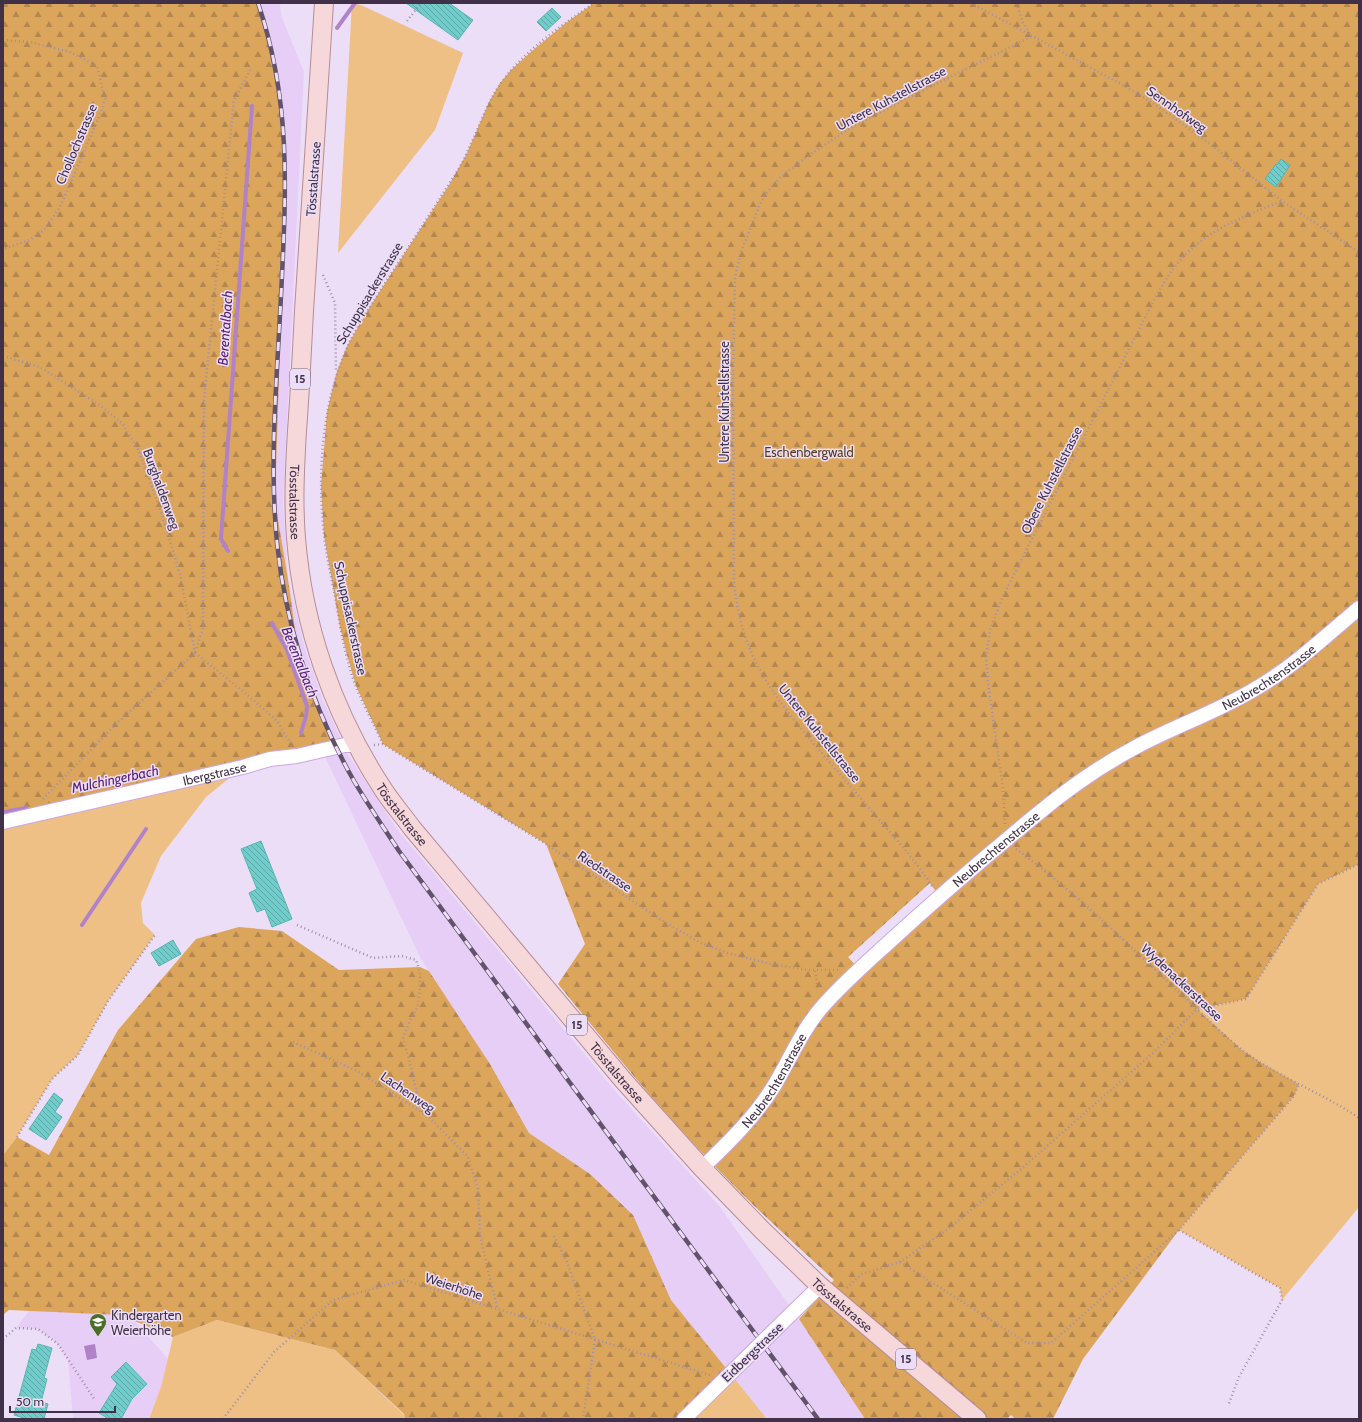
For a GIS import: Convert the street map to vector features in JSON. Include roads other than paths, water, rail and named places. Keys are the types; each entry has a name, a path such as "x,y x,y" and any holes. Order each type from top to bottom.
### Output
{"main road":[{"name":"Tösstalstrasse","path":"324,3 294,502 296,537 304,594 316,648 336,703 356,745 382,788 412,828 623,1080 702,1168 762,1230 820,1286 976,1419"}],"street":[{"name":"Neubrechtenstrasse","path":"702,1168 746,1124 758,1109 774,1086 800,1038 814,1017 830,998 939,896 1060,797 1117,758 1153,738 1223,706 1257,688 1300,657 1359,608"},
{"name":"Ibergstrasse","path":"3,822 26,815 243,767 270,759 297,756 336,746 356,745"},
{"name":"Eidbergstrasse","path":"684,1419 820,1286"}],"waterway":[{"name":"Berentalbach","path":"337,28 355,3"},
{"name":"Berentalbach","path":"228,551 221,539 252,106"},
{"name":"Berentalbach","path":"272,623 287,650 307,706 301,733"},
{"name":"Mulchingerbach","path":"3,812 26,808"},
{"name":"Berentalbach","path":"82,925 146,829"}],"railway":[{"path":"258,3 269,40 277,76 282,112 284,148 284,221 274,450 277,543 281,574 294,636 314,695 339,753 354,781 399,851 818,1419"}],"place":[{"name":"Kindergarten Weierhöhe","path":"98,1337"}],"park label":[{"name":"Eschenbergwald","path":"809,452"}]}
